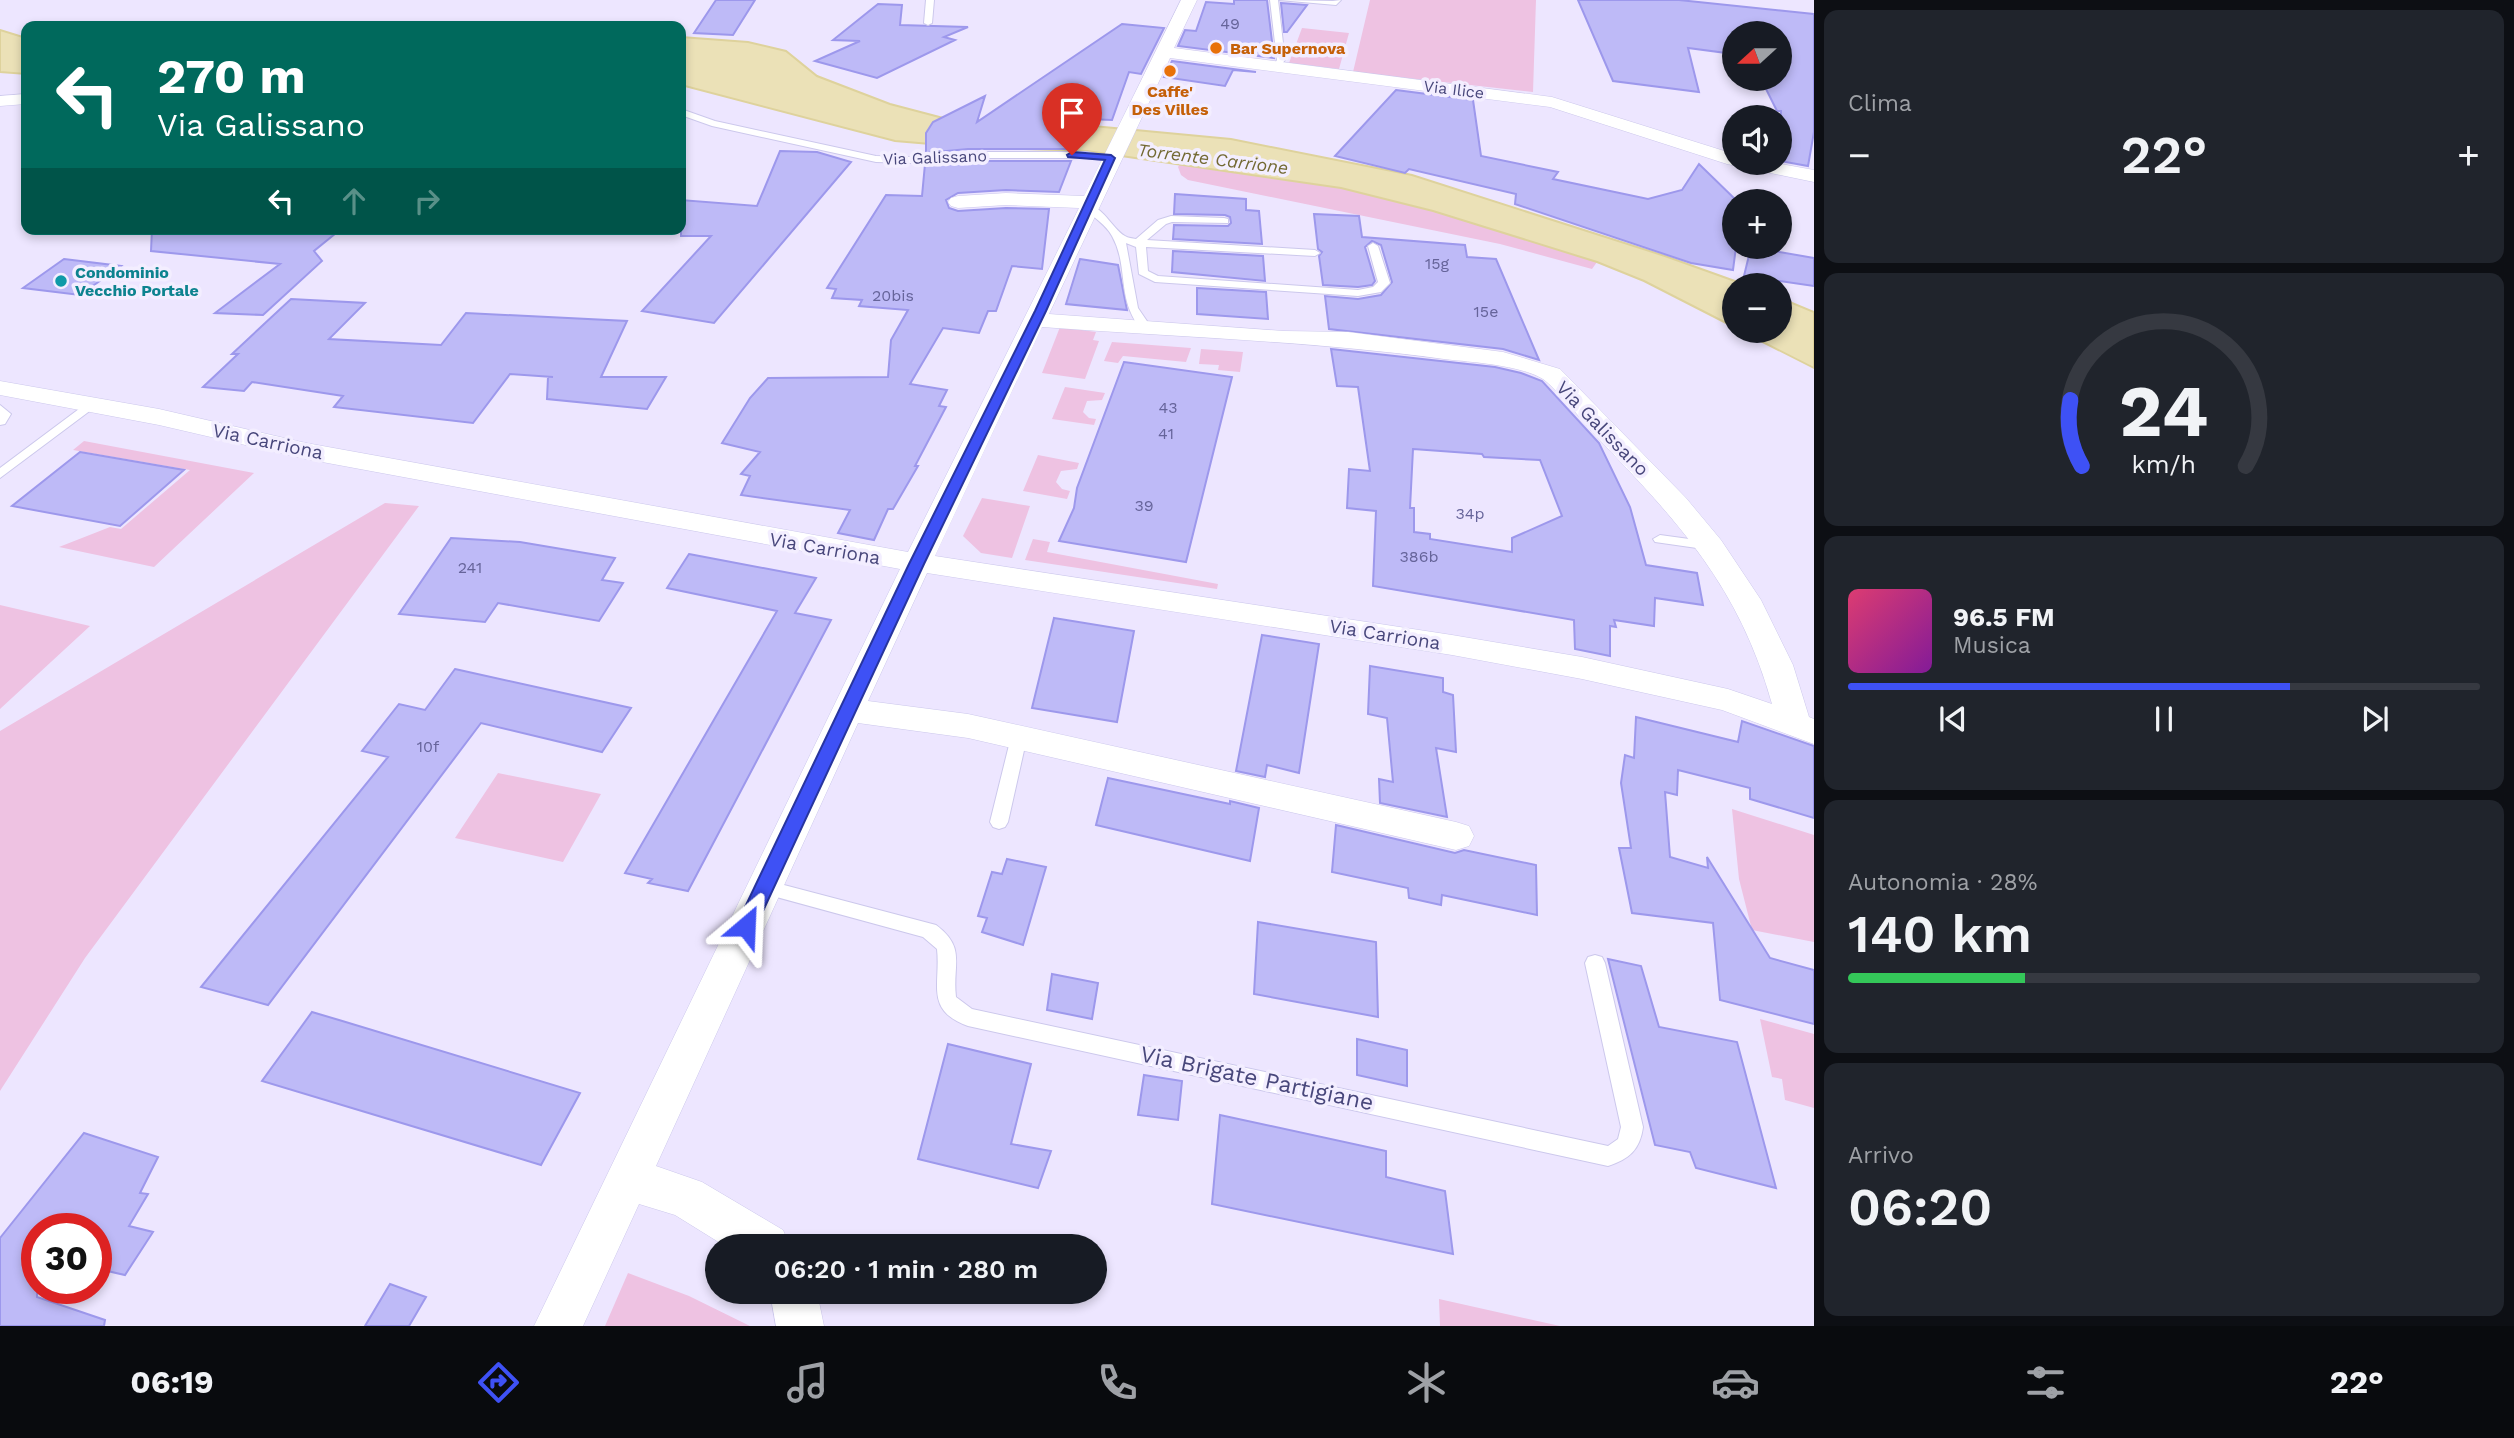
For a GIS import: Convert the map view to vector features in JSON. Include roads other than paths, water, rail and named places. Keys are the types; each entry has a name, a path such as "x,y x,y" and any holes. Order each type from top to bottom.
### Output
{"street":[{"path":"558,1326 917,564 1037,320 1108,162 1189,0"},
{"name":"Via Ilice","path":"1165,52 1552,102 1722,156"},
{"path":"0,101 21,99"},
{"path":"1792,172 1814,176"},
{"path":"958,202 1006,199 1089,205"},
{"name":"Via Galissano","path":"1037,320 1284,338 1348,339 1503,359 1551,373 1676,504 1711,546 1746,600 1805,729"},
{"name":"Via Carriona","path":"0,388 91,404 306,451 917,564 1386,634 1582,668 1728,700 1805,729"},
{"path":"848,710 968,726 1457,836"},
{"path":"628,1179 686,1197 746,1234"},
{"path":"796,1304 800,1326"}],"lane":[{"path":"928,23 930,0"},
{"path":"1274,0 1281,60 1276,68"},
{"path":"1283,0 1336,3 1336,0"},
{"name":"Via Galissano","path":"686,114 712,123 876,159 931,159 968,155 1087,155 1108,162"},
{"path":"1089,205 1118,237 1132,306 1138,321 1145,327"},
{"path":"1138,243 1162,222 1171,219 1224,221"},
{"path":"1118,237 1138,243 1315,253"},
{"path":"1138,243 1141,247 1143,272 1155,279 1358,293 1377,290 1384,283 1373,246"},
{"path":"0,474 91,404"},
{"path":"0,409 4,409 5,414 0,421"},
{"path":"1660,539 1711,546"},
{"path":"999,822 1018,737"},
{"name":"Via Brigate Partigiane","path":"765,887 929,931 944,943 947,952 944,983 948,1002 956,1011 968,1017 1608,1156 1624,1151 1630,1141 1632,1127 1595,963"}],"water":[{"path":"0,30 21,36 21,74 0,72"},
{"name":"Torrente Carrione","path":"686,37 748,42 786,51 817,76 890,104 947,119 1093,126 1231,139 1412,175 1722,276 1722,321 1644,281 1597,262 1433,211 1341,188 1087,151 966,147 895,141 686,86"},
{"path":"1792,303 1814,312 1814,368 1765,343 1792,343"}],"place":[{"name":"Bar Supernova","path":"1216,48"},
{"name":"Caffe' Des Villes","path":"1170,71"},
{"name":"Condominio Vecchio Portale","path":"61,281"}]}
